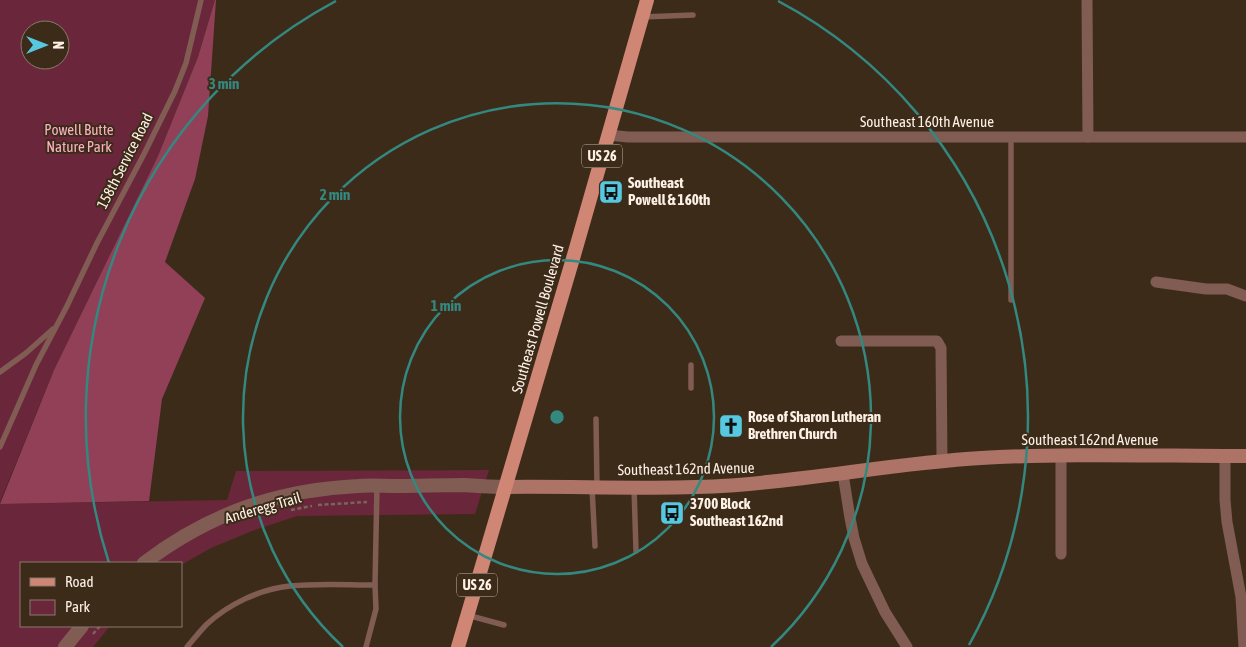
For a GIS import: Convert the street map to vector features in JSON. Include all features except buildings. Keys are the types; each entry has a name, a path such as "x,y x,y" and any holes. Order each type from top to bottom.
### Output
{"main road":[{"name":"Southeast Powell Boulevard","path":"458,647 647,0"},
{"name":"Southeast 162nd Avenue","path":"506,487 724,486 772,483 942,461 980,458 1246,456"}],"street":[{"path":"1087,0 1088,137"},
{"name":"Southeast 160th Avenue","path":"608,134 628,137 1246,137"},
{"path":"1156,282 1206,289 1227,289 1246,296"},
{"path":"840,341 937,341 942,348 942,461"},
{"path":"1061,456 1061,554"},
{"path":"1225,456 1226,508 1241,597 1244,647"},
{"path":"843,474 854,538 862,564 886,612 907,647"},
{"name":"Southeast 162nd Avenue","path":"145,562 195,529 224,515 284,496 320,489 358,486 455,485 506,487"},
{"path":"65,647 81,627"}],"lane":[{"name":"158th Service Road","path":"0,446 36,365 178,84 186,63 201,0"},
{"path":"642,16 693,15"},
{"path":"1010,300 1011,137"},
{"name":"158th Service Road","path":"0,372 26,353 55,327"},
{"path":"691,365 691,388"},
{"path":"595,546 596,419"},
{"path":"366,647 376,609 377,486"},
{"path":"634,487 636,550"},
{"path":"187,647 206,625 216,617 258,594 289,586 375,585"},
{"path":"467,615 504,625"}],"path":[{"name":"Anderegg Trail","path":"291,510 325,504 376,502"}],"green space":[{"name":"Powell Butte Nature Park","path":"0,0 215,0 198,57 158,156 54,370 0,502"},
{"path":"489,470 475,514 297,516 252,531 211,548 182,564 182,562 20,562 20,627 109,627 93,647 0,647 0,504 227,500 236,471"}],"shaded area":[{"path":"215,0 208,116 195,179 165,262 205,298 162,399 149,501 0,504 54,370 158,156 198,57"}],"place":[{"name":"Southeast Powell & 160th","path":"611,192"},
{"name":"Rose of Sharon Lutheran Brethren Church","path":"731,426"},
{"name":"3700 Block Southeast 162nd","path":"672,513"}]}
